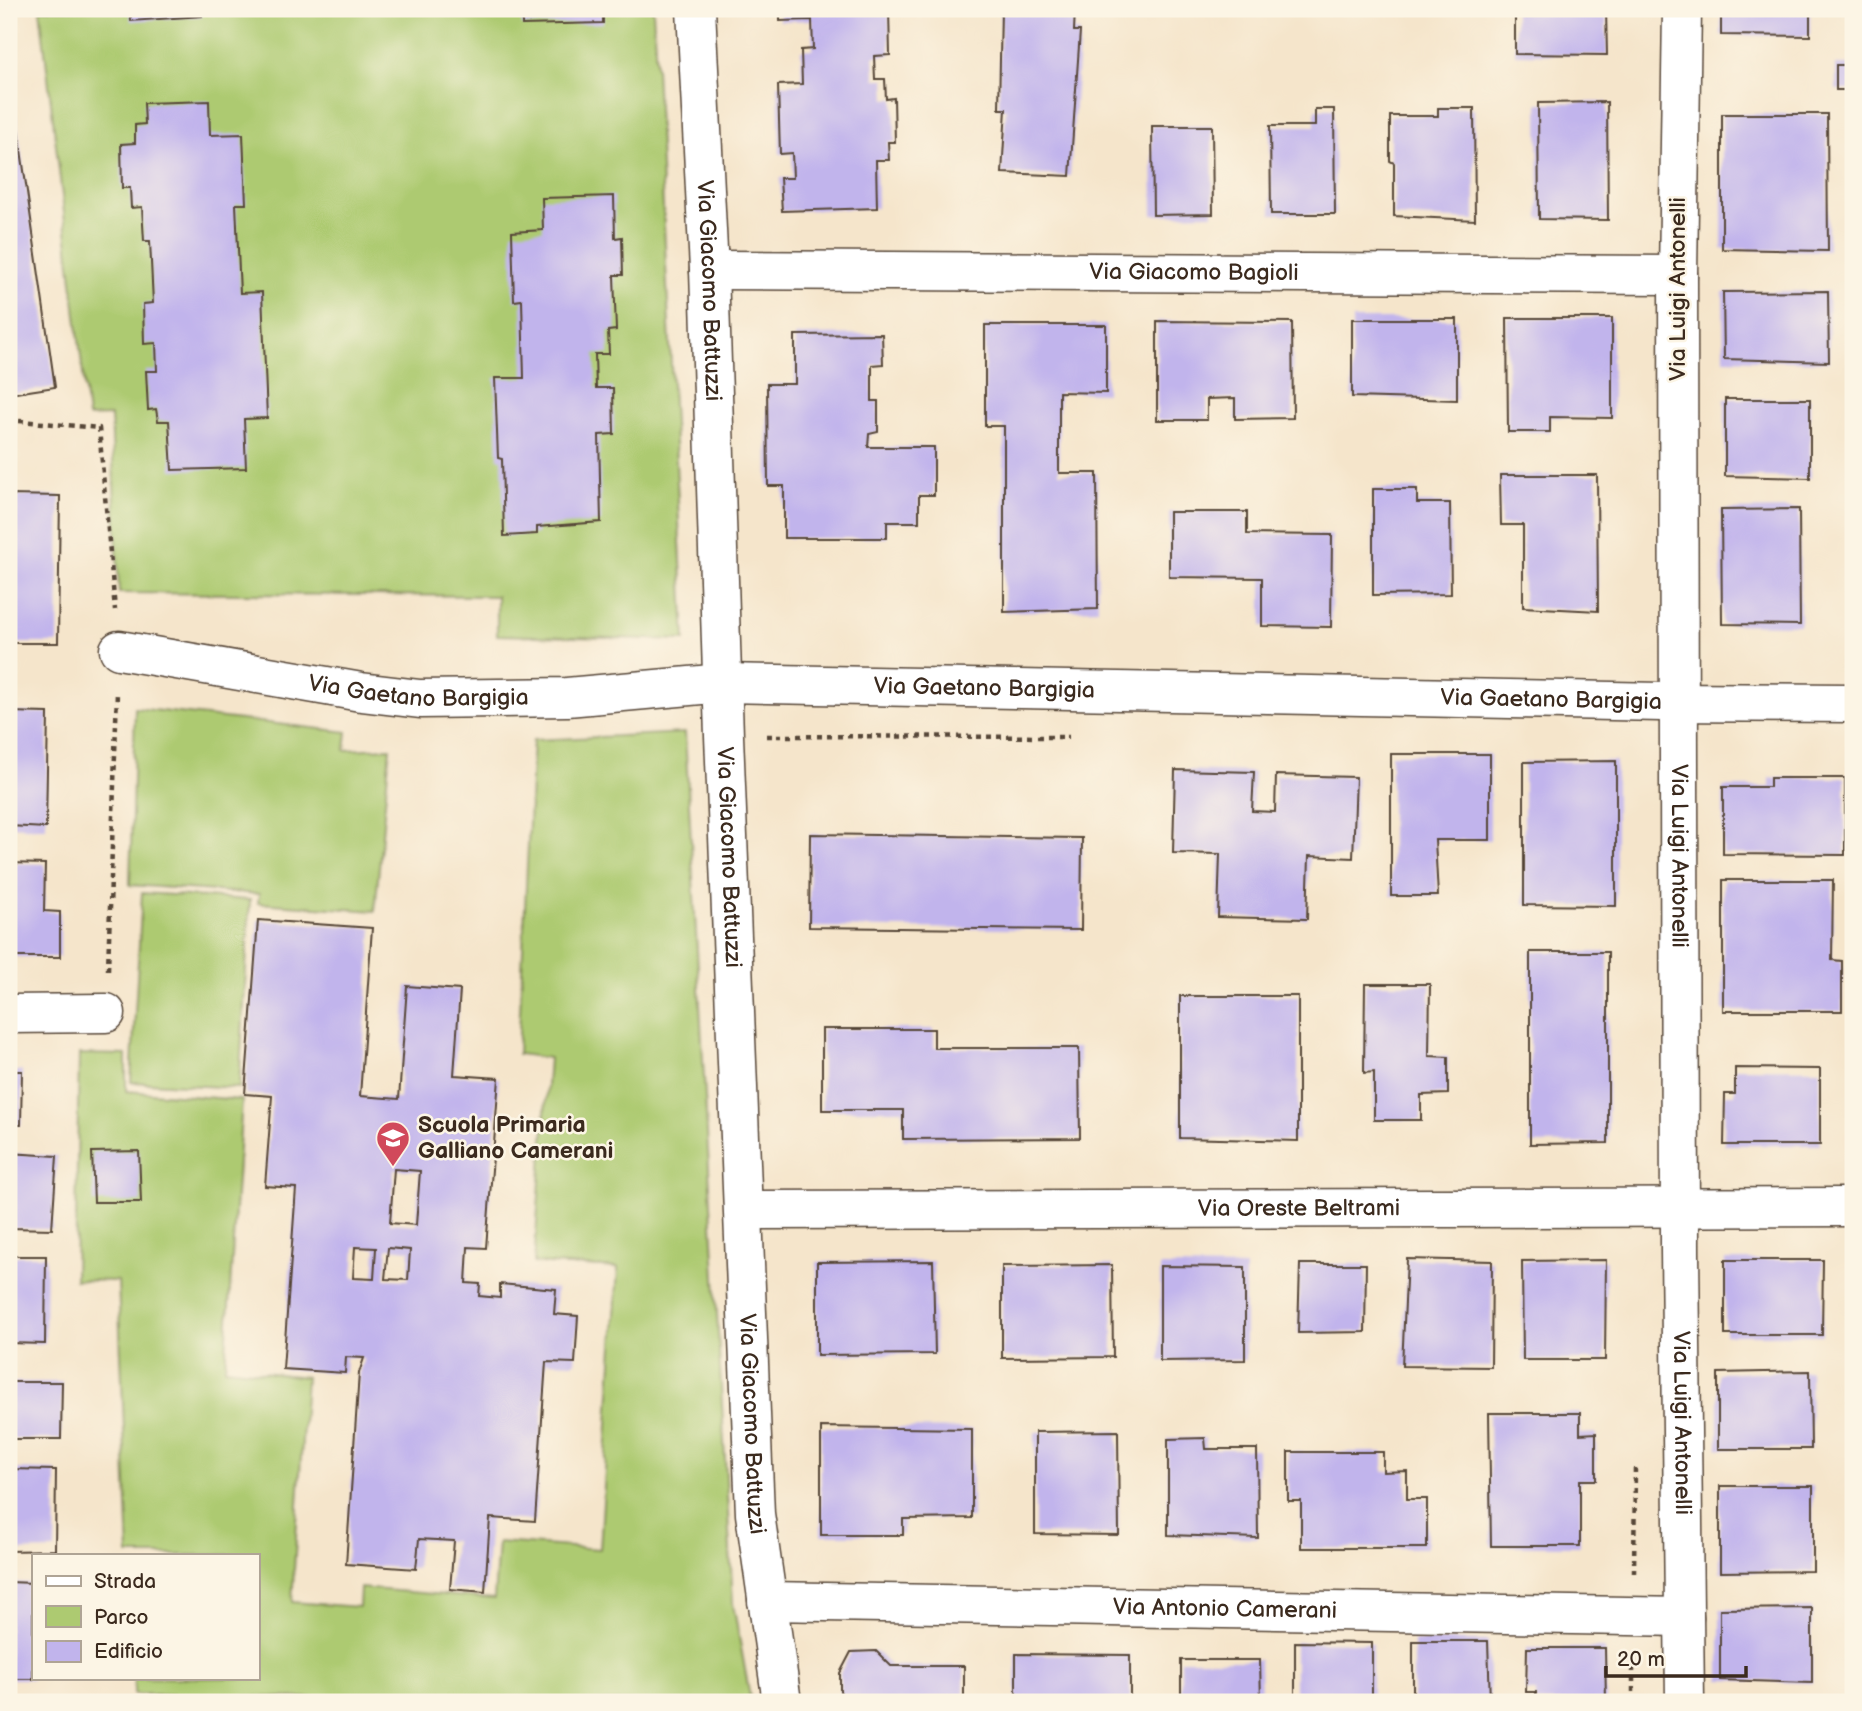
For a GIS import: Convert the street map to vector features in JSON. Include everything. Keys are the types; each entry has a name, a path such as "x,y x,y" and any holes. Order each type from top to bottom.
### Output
{"street":[{"name":"Via Giacomo Battuzzi","path":"696,9 709,270 755,1514 782,1702"},
{"name":"Via Luigi Antonelli","path":"1682,9 1678,275 1680,1207 1685,1702"},
{"name":"Via Giacomo Bagioli","path":"709,270 1678,275"},
{"name":"Via Gaetano Bargigia","path":"118,650 361,692 420,699 567,697 723,683 1853,703"},
{"path":"9,1014 106,1013"},
{"name":"Via Oreste Beltrami","path":"744,1210 1853,1207"},
{"name":"Via Antonio Camerani","path":"767,1601 1684,1617"}],"path":[{"path":"9,420 99,428 118,650 106,1013"}],"green space":[{"path":"40,9 653,9 685,640 497,635 497,596 119,593 111,416 88,417"},
{"path":"135,708 347,732 345,750 390,748 375,911 258,903 259,894 130,885"},
{"path":"685,733 733,1604 751,1702 394,1702 134,1694 134,1680 259,1680 259,1554 129,1554 118,1281 75,1280 79,1054 126,1055 126,1091 242,1100 225,1368 306,1377 292,1602 359,1607 360,1588 494,1599 498,1542 600,1549 618,1268 534,1263 549,1058 518,1054 533,740"},
{"path":"142,893 250,900 239,1088 131,1082"}],"building":[{"path":"130,9 202,9 202,16 131,21"},
{"path":"522,9 603,9 603,23 522,25"},
{"path":"780,9 889,9 890,55 874,56 875,79 885,79 886,99 894,98 895,142 888,142 889,160 876,160 877,208 782,211 780,178 793,178 792,153 780,154 778,85 802,84 801,50 813,49 812,20 780,21"},
{"path":"1001,9 1075,9 1074,31 1080,31 1070,176 1002,173 1006,109 999,109"},
{"path":"1515,9 1606,9 1607,55 1515,54"},
{"path":"1721,9 1810,9 1810,36 1721,35"},
{"path":"1836,65 1853,65 1853,90 1836,90"},
{"path":"9,66 55,387 9,394"},
{"path":"209,101 210,135 243,134 246,204 236,204 240,293 262,292 267,418 244,419 246,468 172,470 169,421 158,421 156,409 148,410 146,371 157,371 156,343 144,344 143,304 153,303 150,241 144,241 142,207 131,208 130,188 122,188 121,144 135,143 135,125 145,124 144,103"},
{"path":"1607,102 1608,220 1539,219 1538,103"},
{"path":"1438,108 1474,108 1475,220 1394,216 1394,163 1390,161 1390,116 1438,116"},
{"path":"1315,109 1334,109 1335,214 1271,214 1270,126 1315,126"},
{"path":"1722,114 1827,114 1828,251 1722,249"},
{"path":"1152,126 1212,126 1213,214 1153,215"},
{"path":"614,196 615,238 622,237 623,275 614,275 616,330 608,331 609,354 595,354 596,388 613,388 614,434 599,435 601,522 537,527 537,534 504,536 502,459 498,458 495,378 524,378 522,300 514,301 512,232 543,230 542,198"},
{"path":"1828,291 1829,362 1724,359 1723,292"},
{"path":"1507,318 1612,318 1612,418 1550,417 1550,432 1508,432"},
{"path":"1352,319 1457,319 1457,400 1352,397"},
{"path":"1157,321 1292,322 1293,418 1235,419 1235,398 1207,399 1207,420 1157,420"},
{"path":"985,325 1106,325 1106,393 1059,392 1059,473 1097,473 1098,609 1004,612 1004,426 985,426"},
{"path":"882,334 883,364 872,365 872,401 878,401 878,432 869,434 868,447 934,447 934,495 919,495 919,522 887,522 887,538 784,538 784,486 768,486 767,384 795,384 795,335"},
{"path":"1725,399 1810,399 1810,478 1725,476"},
{"path":"1500,475 1597,475 1598,611 1523,607 1523,525 1501,525"},
{"path":"1373,489 1417,489 1417,503 1450,503 1451,594 1373,595"},
{"path":"9,495 60,496 58,643 9,643"},
{"path":"1799,509 1800,625 1722,624 1721,510"},
{"path":"1169,512 1247,512 1247,534 1332,535 1331,627 1262,626 1262,578 1169,577"},
{"path":"9,712 48,713 46,828 9,826"},
{"path":"1391,754 1490,754 1490,840 1435,840 1438,896 1391,896"},
{"path":"1616,761 1616,906 1524,905 1524,762"},
{"path":"1175,770 1254,772 1252,811 1275,812 1276,775 1356,777 1353,858 1309,856 1307,919 1218,917 1220,854 1173,853"},
{"path":"1770,778 1845,778 1845,855 1723,854 1723,787 1770,787"},
{"path":"810,834 1082,838 1081,930 809,927"},
{"path":"9,863 45,864 44,911 60,912 60,957 9,957"},
{"path":"1723,880 1833,880 1832,960 1842,961 1842,1011 1723,1011"},
{"path":"258,920 372,928 360,1096 399,1099 407,986 460,990 454,1075 499,1078 486,1248 468,1247 466,1283 480,1284 479,1296 500,1298 500,1284 556,1289 554,1314 578,1316 575,1363 546,1362 535,1521 490,1518 485,1592 450,1589 454,1541 419,1539 416,1569 346,1564 359,1373 364,1358 346,1357 345,1373 283,1369 296,1188 265,1186 272,1096 245,1094","holes":["394,1169 420,1171 416,1225 390,1223","355,1247 376,1248 374,1279 353,1278","388,1248 410,1250 408,1280 385,1279"]},
{"path":"1530,952 1608,952 1608,1143 1530,1144"},
{"path":"1365,984 1430,984 1429,1056 1448,1057 1448,1094 1421,1095 1421,1120 1374,1120 1374,1072 1364,1073"},
{"path":"1180,996 1298,996 1298,1141 1180,1138"},
{"path":"822,1029 934,1029 934,1048 1079,1048 1080,1138 903,1139 903,1110 822,1110"},
{"path":"1735,1068 1820,1069 1820,1145 1724,1145 1725,1094 1735,1094"},
{"path":"9,1071 22,1071 21,1125 9,1125"},
{"path":"139,1151 141,1202 94,1202 92,1152"},
{"path":"9,1153 57,1156 52,1229 9,1228"},
{"path":"9,1256 46,1256 45,1344 9,1343"},
{"path":"1407,1259 1492,1261 1491,1367 1402,1366"},
{"path":"1606,1260 1605,1360 1523,1360 1522,1261"},
{"path":"1725,1260 1823,1260 1822,1335 1725,1335"},
{"path":"933,1261 935,1354 817,1355 817,1262"},
{"path":"1300,1264 1366,1264 1365,1332 1298,1333"},
{"path":"1112,1265 1113,1357 1002,1358 1002,1266"},
{"path":"1160,1266 1245,1267 1245,1360 1160,1361"},
{"path":"1810,1371 1811,1449 1718,1449 1718,1373"},
{"path":"9,1382 62,1382 61,1439 9,1439"},
{"path":"1489,1413 1580,1413 1580,1434 1596,1433 1596,1480 1580,1480 1580,1546 1491,1546"},
{"path":"821,1427 972,1429 972,1518 903,1519 903,1535 821,1535"},
{"path":"1118,1431 1119,1535 1035,1534 1035,1432"},
{"path":"1205,1438 1206,1449 1257,1449 1258,1538 1168,1535 1168,1439"},
{"path":"1288,1452 1383,1452 1383,1472 1407,1471 1407,1499 1427,1499 1427,1548 1301,1548 1301,1501 1288,1501"},
{"path":"9,1469 56,1470 55,1550 9,1551"},
{"path":"1720,1486 1813,1486 1813,1571 1720,1572"},
{"path":"9,1582 32,1583 32,1679 9,1679"},
{"path":"1812,1608 1812,1683 1720,1680 1720,1609"},
{"path":"1413,1641 1488,1641 1490,1702 1413,1702"},
{"path":"1295,1642 1372,1643 1372,1702 1295,1702"},
{"path":"1527,1648 1605,1648 1606,1702 1536,1702 1536,1692 1526,1692"},
{"path":"876,1651 891,1666 964,1666 964,1702 845,1702 840,1691 840,1673 851,1652"},
{"path":"1016,1654 1130,1655 1130,1702 1016,1702"},
{"path":"1181,1660 1260,1660 1261,1702 1181,1702"}],"place":[{"name":"Scuola Primaria Galliano Camerani","path":"393,1168"}]}
